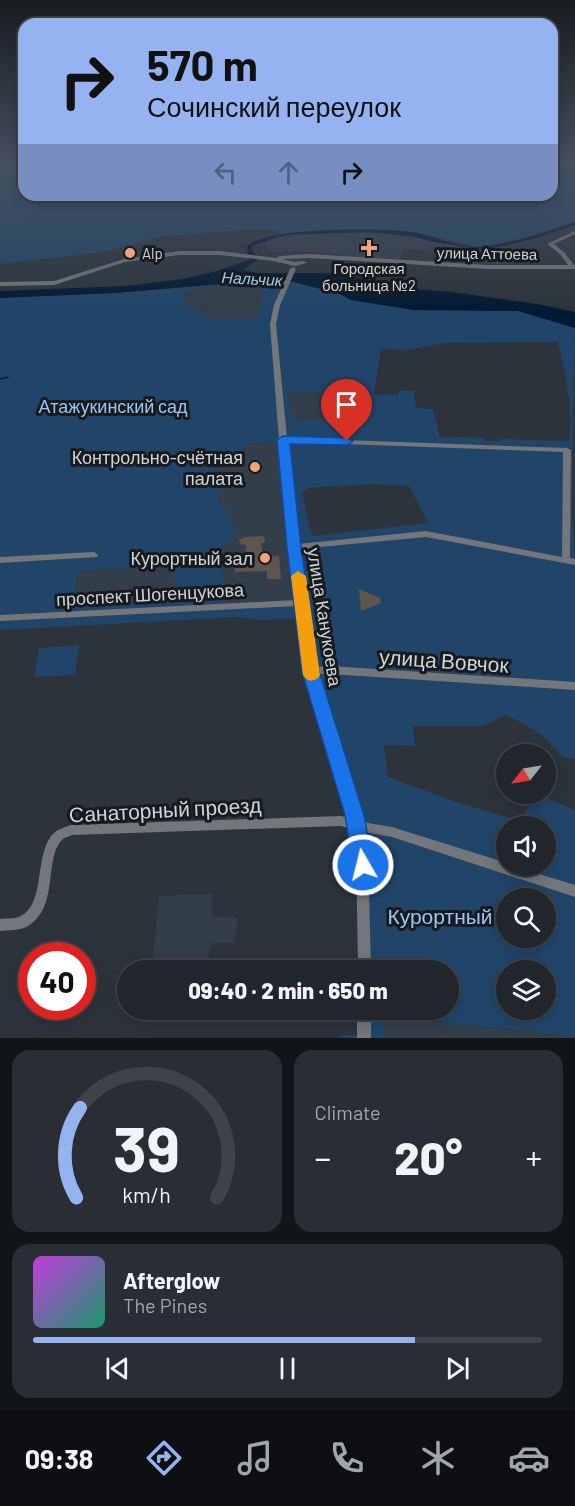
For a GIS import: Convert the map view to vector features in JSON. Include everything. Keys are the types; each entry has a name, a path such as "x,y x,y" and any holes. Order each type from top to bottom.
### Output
{"street":[{"path":"574,267 550,243 575,232"},
{"path":"0,284 61,281 116,263 186,253 227,254 290,263 326,257"},
{"path":"290,263 299,256 326,257"},
{"path":"299,256 306,258 306,262"},
{"name":"улица Аттоева","path":"326,257 487,267 574,267"},
{"name":"улица Канукоева","path":"290,263 273,324 294,547 310,671 357,826 363,865 364,960"},
{"path":"283,440 389,442 567,451 570,561 426,534 294,547"},
{"path":"0,560 94,555"},
{"name":"проспект Шогенцукова","path":"0,618 303,603"},
{"name":"улица Вовчок","path":"310,671 330,670 575,686"},
{"name":"Санаторный проезд","path":"0,925 18,924 33,913 47,876 53,841 66,831 327,821 341,821 357,826"},
{"path":"357,826 392,832 575,891"},
{"path":"364,1020 364,1038"}],"shaded area":[{"name":"Городская больница №2","path":"300,233 387,233 480,249 506,246 526,258 510,264 473,264 475,257 415,249 402,250 400,260 344,257 344,254 315,252 267,251 267,240"},
{"path":"259,284 263,296 259,319 204,319 200,310 186,306 182,293 196,288"},
{"path":"362,391 368,418 292,420 288,393"},
{"path":"283,440 303,603 226,607 220,551 219,482 212,459 239,454 248,444"},
{"path":"175,565 175,589 180,589 180,595 167,599 74,605 78,571"},
{"path":"213,894 211,916 238,918 234,943 211,943 208,960 153,960 159,896"},
{"path":"384,1020 427,1020 575,1037 575,1038 384,1038"}],"green space":[{"path":"0,212 575,212 575,222 524,238 477,247 414,232 383,230 282,234 273,229 237,230 160,237 102,252 0,264"},
{"path":"256,281 294,282 340,294 351,300 414,310 518,311 575,328 572,512 575,556 575,759 562,757 556,750 556,744 551,744 522,723 505,715 484,726 413,726 415,746 384,745 388,777 456,802 503,816 496,816 496,876 556,876 556,816 523,816 531,804 556,804 556,802 575,810 575,1037 427,1020 459,1020 459,960 364,960 363,865 316,693 304,618 262,620 238,617 0,630 0,298 115,293","holes":["259,284 263,296 258,319 204,319 200,310 186,306 183,293 196,288","558,342 570,403 569,441 500,439 500,441 485,441 485,438 440,437 433,409 416,408 414,391 399,390 398,395 374,394 381,349 407,350 444,343","361,391 368,418 292,420 288,393","283,440 302,603 226,607 220,551 236,532 226,509 219,505 219,482 212,460 239,454 248,444","371,484 409,486 428,523 312,536 302,493 308,488","175,565 175,589 180,589 180,595 166,599 74,605 78,571"]},
{"path":"79,645 75,675 34,677 39,648"},
{"path":"364,1020 384,1020 384,1038 341,1038 341,1035 364,1035"}],"water":[{"name":"Нальчик","path":"575,222 575,225 536,238 484,250 415,237 369,232 285,235 252,246 252,251 258,259 243,270 257,273 334,273 368,279 389,287 452,292 537,304 575,312 575,328 518,311 414,310 351,300 340,294 294,282 256,281 115,293 0,298 0,291 126,286 183,279 249,260 247,247 257,240 275,235 352,229 398,231 478,247 513,241"}],"building":[{"name":"Курортный зал","path":"264,536 265,543 261,543 263,557 279,556 281,579 267,579 267,571 235,572 235,559 247,559 246,545 240,544 239,540 244,537"},
{"path":"359,589 380,598 381,603 361,611"}],"waterway":[{"path":"0,379 8,377"}],"slow traffic":[{"path":"298,576 311,675"}],"place":[{"name":"Городская больница №2","path":"369,248"},
{"name":"Alp","path":"130,253"},
{"name":"Контрольно-счётная палата","path":"255,467"},
{"name":"Курортный зал","path":"265,558"}],"route":[{"path":"347,441 283,440 295,560 310,671 354,815 362,847 363,865"}],"park label":[{"name":"Атажукинский сад","path":"113,406"},
{"name":"Курортный","path":"440,915"}]}
